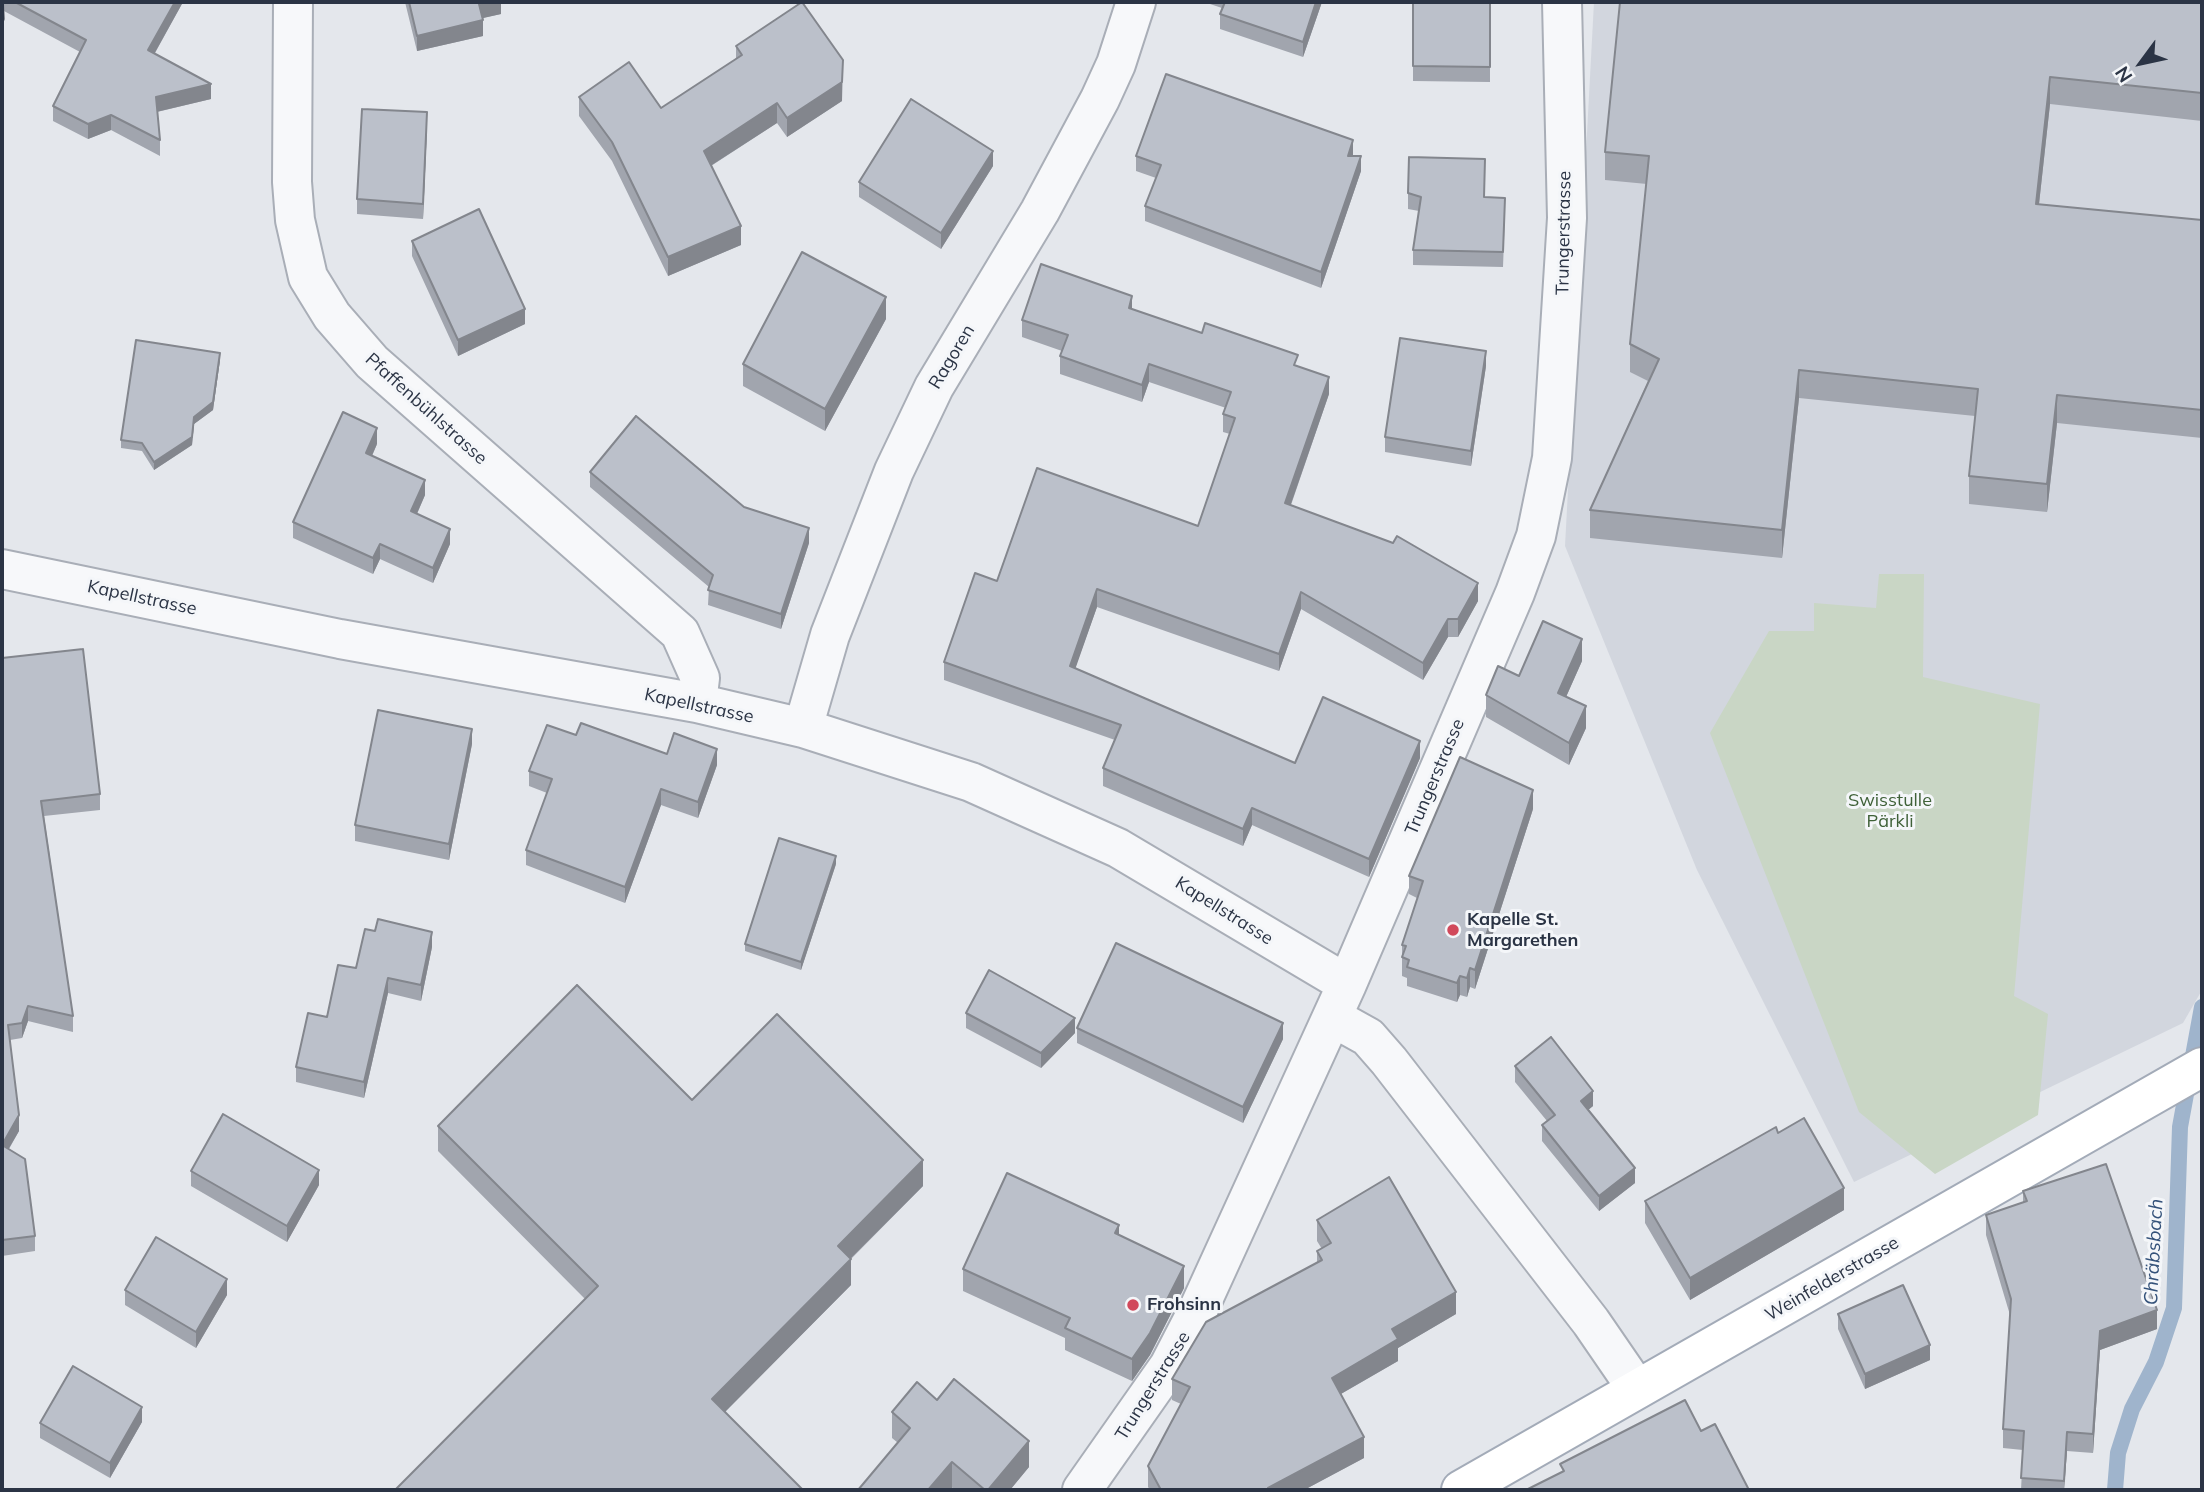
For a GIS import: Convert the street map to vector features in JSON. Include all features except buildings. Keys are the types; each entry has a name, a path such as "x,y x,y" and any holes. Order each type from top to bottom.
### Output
{"main road":[{"name":"Weinfelderstrasse","path":"1461,1490 2202,1067"}],"street":[{"name":"Pfaffenbühlstrasse","path":"293,2 293,195 295,220 308,277 332,316 372,362 680,634 700,678 697,703"},
{"name":"Ragoren","path":"803,728 830,635 894,471 934,387 1040,211 1100,99 1116,64 1136,2"},
{"name":"Trungerstrasse","path":"1082,1490 1169,1366 1199,1308 1340,1001 1515,593 1536,536 1553,446 1567,218 1562,2"},
{"name":"Kapellstrasse","path":"2,569 340,639 697,703 803,728 971,782 1118,848 1340,1001 1390,1060 1591,1322 1637,1389"}],"shaded area":[{"path":"1594,2 2202,2 2202,990 2183,1023 1854,1182 1697,870 1565,546"}],"green space":[{"name":"Swisstulle Pärkli","path":"1879,574 1924,574 1923,677 2040,704 2014,996 2048,1014 2038,1115 1935,1174 1859,1112 1710,733 1769,631 1814,631 1814,603 1876,608"}],"waterway":[{"name":"Chräbsbach","path":"2115,1490 2118,1453 2132,1409 2156,1362 2174,1308 2180,1127 2202,1007"}],"place":[{"name":"Kapelle St. Margarethen","path":"1453,930"},
{"name":"Frohsinn","path":"1133,1305"}]}
